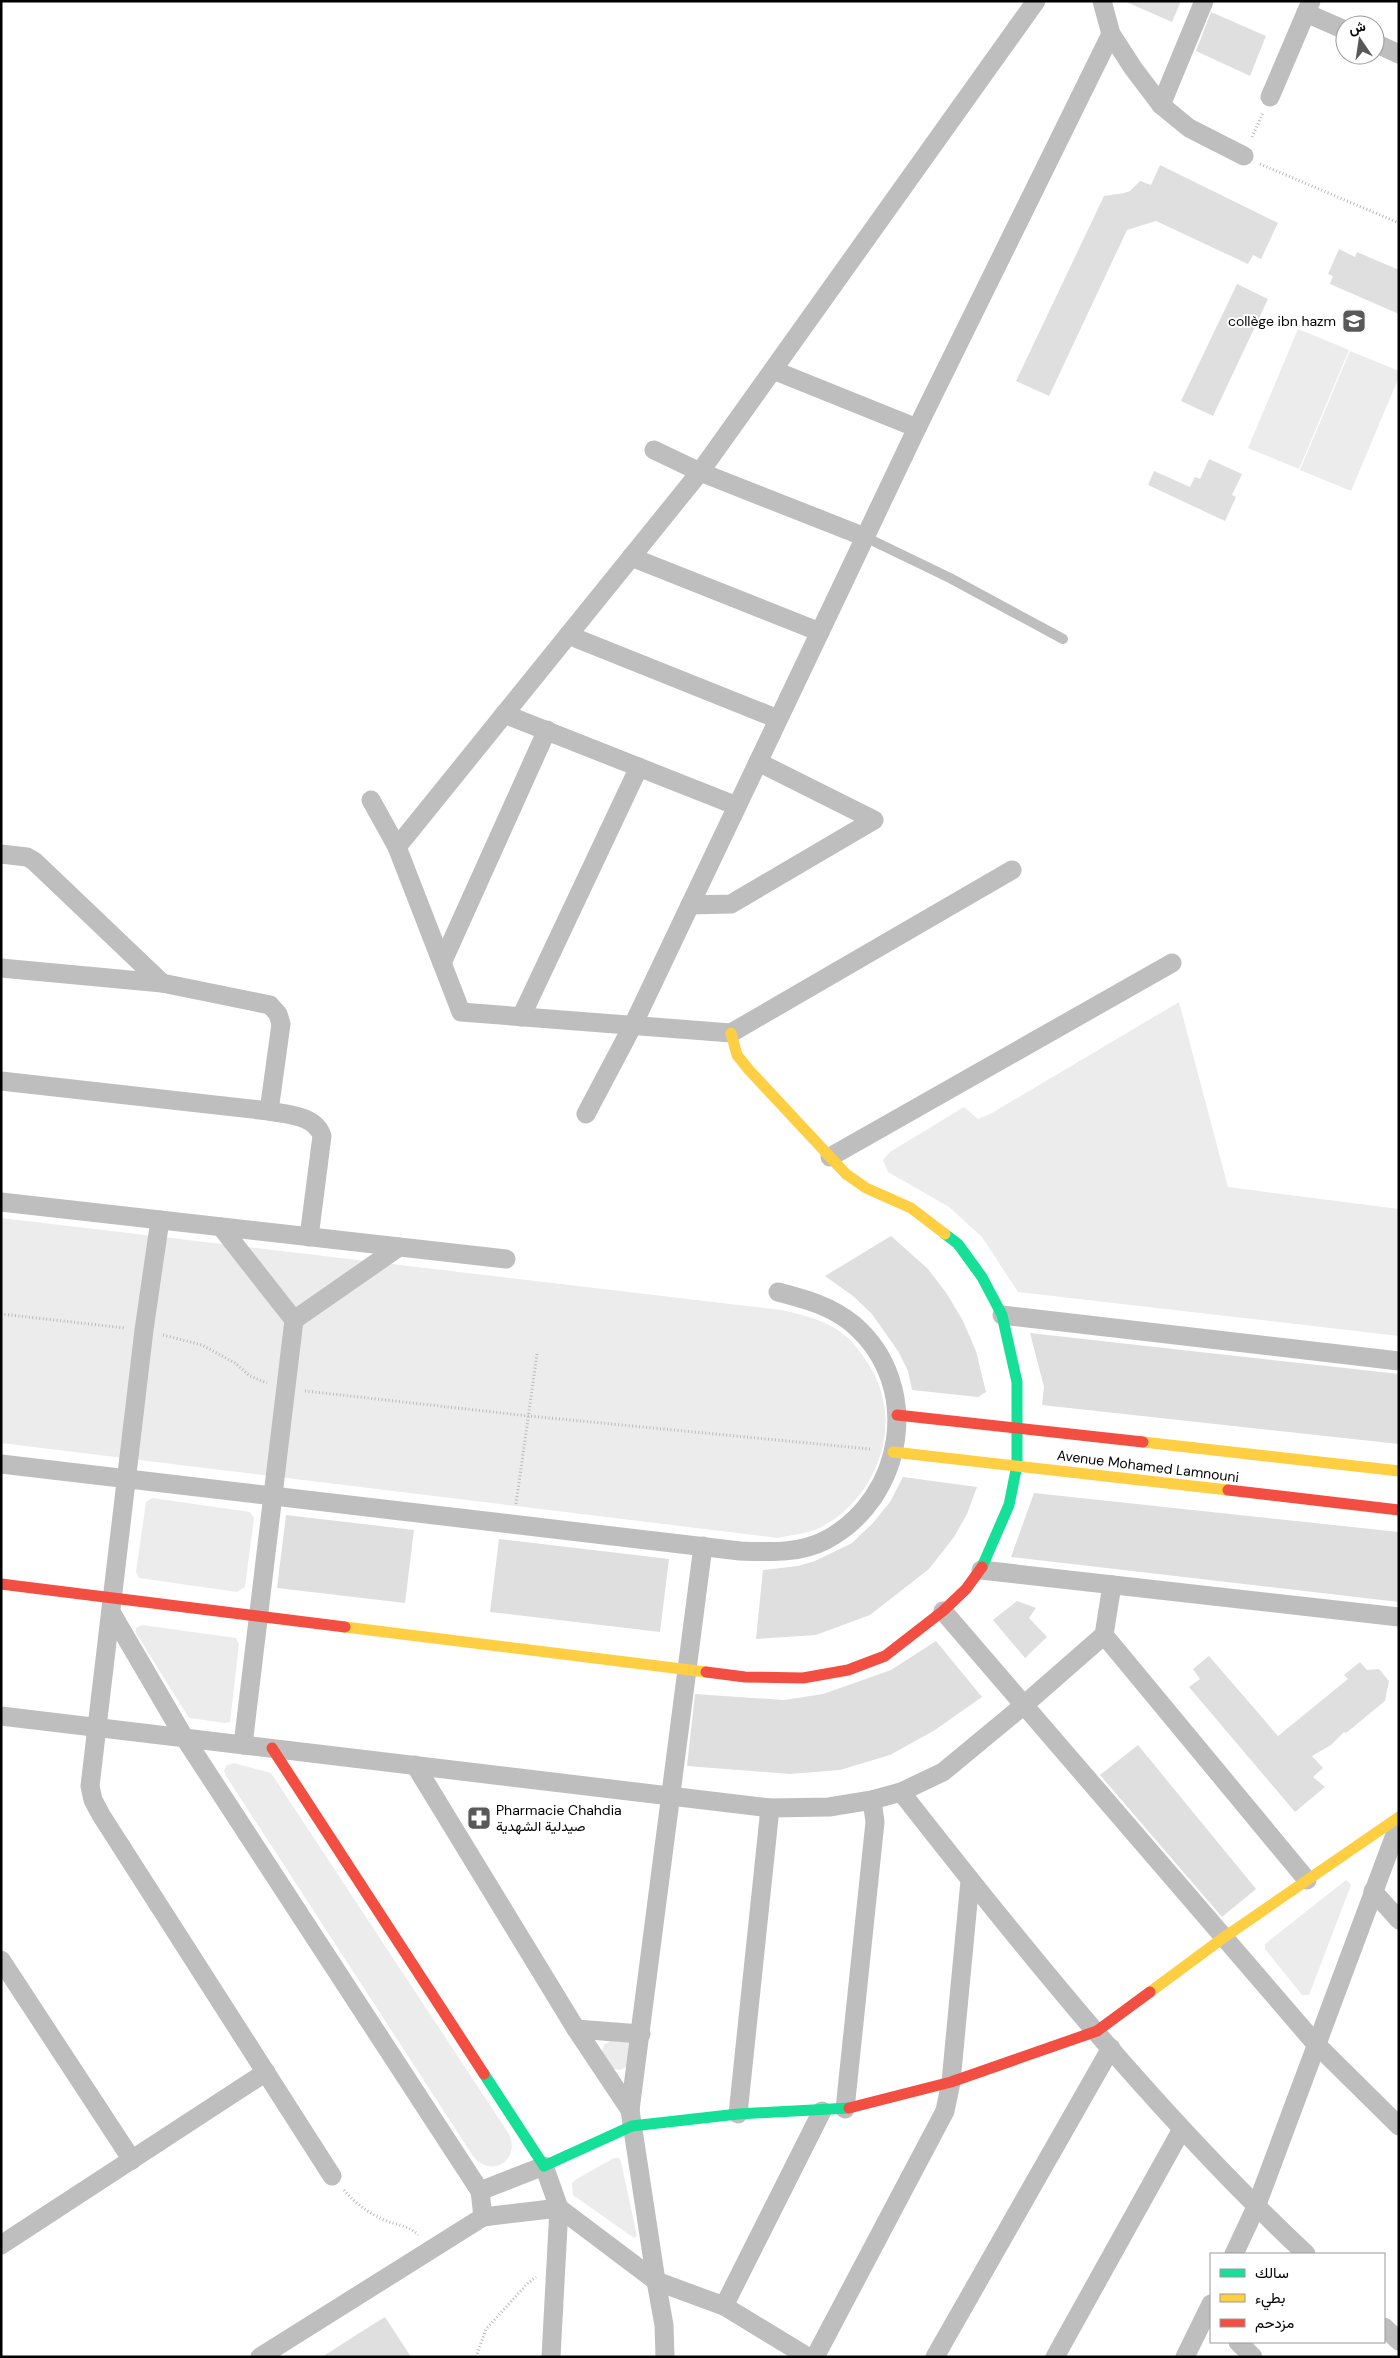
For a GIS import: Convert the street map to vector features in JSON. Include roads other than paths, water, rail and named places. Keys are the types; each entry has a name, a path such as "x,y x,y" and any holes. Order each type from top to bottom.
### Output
{"street":[{"path":"396,846 700,472 1036,1"},
{"path":"1102,1 1111,34 1133,68 1161,105 1189,128 1244,156"},
{"path":"1161,105 1204,1"},
{"path":"1270,97 1309,7 1335,24"},
{"path":"586,1114 633,1025 917,428 1111,34"},
{"path":"1385,48 1399,54"},
{"path":"773,370 917,428"},
{"path":"654,450 700,472 865,537"},
{"path":"631,557 820,632"},
{"path":"568,635 778,719"},
{"path":"504,714 737,806"},
{"path":"442,963 547,730"},
{"path":"690,905 730,904 874,820 758,762"},
{"path":"521,1017 639,767"},
{"path":"371,800 396,846 461,1012 730,1033 1012,870"},
{"path":"1,854 24,856 34,861 162,983"},
{"path":"830,1157 1172,963"},
{"path":"1,968 162,983 270,1005 281,1024 269,1110"},
{"path":"1,1584 112,1604 259,1616 745,1676 803,1678 848,1670 885,1656 943,1611 966,1589 981,1570 1009,1505 1016,1465 1018,1429 1017,1382 1002,1315 982,1278 958,1244 911,1208 866,1188 846,1174 749,1070 737,1054 730,1033"},
{"path":"1,1081 269,1110 308,1119 320,1129 322,1136 309,1237"},
{"path":"1,1202 506,1259"},
{"path":"160,1220 144,1330 90,1786 93,1800 332,2176"},
{"path":"221,1227 294,1320 243,1745"},
{"path":"294,1320 399,1247"},
{"path":"1,1464 740,1551 784,1552 826,1540 861,1515 886,1479 898,1437 896,1396 881,1357 854,1325 818,1302 778,1292"},
{"path":"1002,1315 1399,1361"},
{"name":"Avenue Mohamed Lamnouni","path":"897,1415 1399,1470"},
{"name":"Avenue Mohamed Lamnouni","path":"893,1452 1399,1510"},
{"path":"665,2357 664,2324 631,2118 640,2034 703,1546"},
{"path":"981,1570 1399,1617"},
{"path":"1,1716 770,1808 829,1807 872,1800 901,1792 942,1772 1024,1705 1104,1635 1112,1585"},
{"path":"112,1604 184,1738 480,2191 483,2217"},
{"path":"943,1611 1315,2043 1399,2126"},
{"path":"1104,1635 1307,1880"},
{"path":"272,1748 544,2166 559,2208 551,2357"},
{"path":"415,1765 631,2118"},
{"path":"901,1792 970,1881 1111,2048 1182,2129 1256,2207 1305,2253"},
{"path":"845,2109 875,1822 872,1800"},
{"path":"738,2114 770,1808"},
{"path":"480,2191 544,2166 631,2118 845,2109 951,2082 1097,2031 1224,1938 1399,1817"},
{"path":"1234,2253 1256,2207 1315,2043 1399,1824"},
{"path":"815,2357 945,2110 951,2082 970,1881"},
{"path":"1373,1891 1399,1920"},
{"path":"1,1960 132,2160"},
{"path":"576,2029 640,2034"},
{"path":"935,2357 1111,2048"},
{"path":"1,2245 266,2072"},
{"path":"724,2306 822,2111"},
{"path":"1055,2357 1182,2129"},
{"path":"260,2357 483,2217 559,2208 656,2281 724,2306 808,2357"},
{"path":"1185,2357 1210,2310"},
{"path":"1385,2328 1399,2341"},
{"path":"1239,2343 1253,2357"}],"lane":[{"path":"865,537 950,578 1063,639"}],"place":[{"name":"collège ibn hazm","path":"1354,321"},
{"name":"Pharmacie Chahdia صيدلية الشهدية","path":"479,1818"}]}
